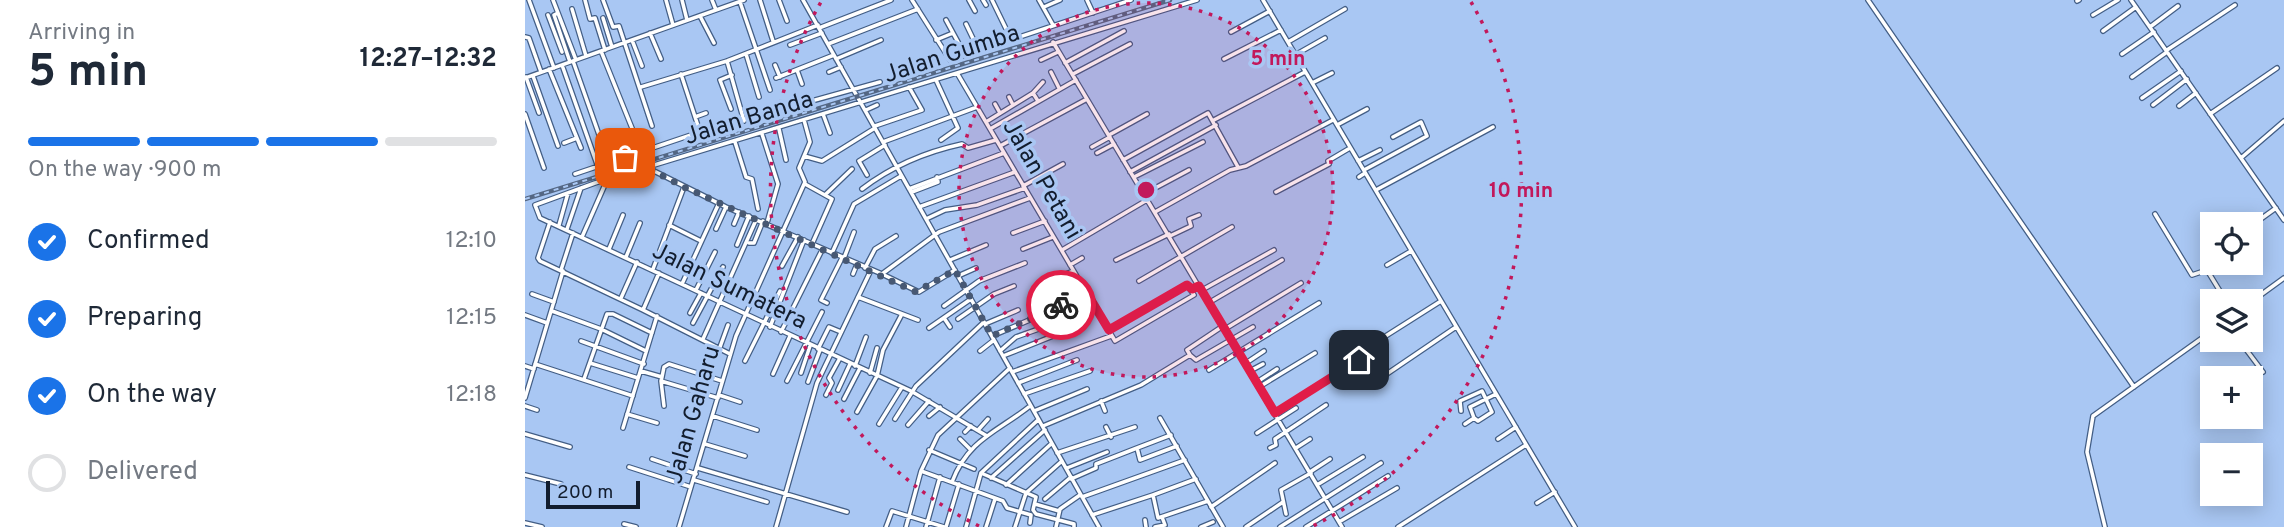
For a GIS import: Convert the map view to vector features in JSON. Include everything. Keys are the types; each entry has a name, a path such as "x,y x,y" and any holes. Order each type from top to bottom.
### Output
{"street":[{"path":"530,0 581,148"},
{"path":"553,0 558,13 554,15 564,43 562,52"},
{"path":"585,0 590,19 595,18 603,50 648,168 726,207 783,229 822,250 919,292 955,270"},
{"path":"603,0 613,27 618,25 652,126"},
{"path":"667,0 673,25"},
{"path":"682,0 687,20"},
{"path":"712,0 716,10"},
{"path":"760,0 773,41"},
{"path":"779,0 787,21"},
{"path":"803,0 1099,527"},
{"path":"641,87 727,61 773,41 890,0"},
{"path":"912,0 948,60 1131,0"},
{"path":"969,0 975,11"},
{"path":"983,0 986,5"},
{"path":"992,0 1011,39"},
{"path":"1039,0 1053,25"},
{"path":"1044,7 1059,0"},
{"path":"1087,0 1093,13"},
{"name":"Jalan Gumba","path":"861,102 1053,41 1197,0"},
{"path":"1263,0 1575,527"},
{"path":"1868,0 2134,387"},
{"path":"2093,15 2118,0"},
{"path":"2131,0 2284,220"},
{"path":"539,113 526,78 742,1 770,90"},
{"path":"2132,76 2235,5"},
{"path":"2150,26 2178,6"},
{"path":"2103,31 2136,7"},
{"path":"572,9 586,56"},
{"path":"828,44 918,9"},
{"path":"1288,42 1345,9"},
{"path":"1231,32 1270,11"},
{"path":"548,15 573,61 609,163"},
{"path":"700,16 714,43"},
{"path":"603,18 612,47"},
{"path":"946,20 965,55"},
{"path":"966,24 979,51"},
{"path":"1224,59 1281,30"},
{"path":"1065,63 1124,31"},
{"path":"2122,54 2154,32"},
{"path":"650,33 661,59"},
{"path":"790,45 823,33"},
{"path":"936,40 953,33"},
{"path":"525,37 529,38 541,72"},
{"path":"1296,55 1325,38"},
{"path":"632,40 642,66"},
{"path":"775,65 778,77 881,40"},
{"name":"Jalan Gumba","path":"1053,41 1246,362 1340,525"},
{"path":"1073,75 1130,44"},
{"path":"1041,60 1058,52"},
{"path":"746,54 759,97"},
{"path":"727,61 744,121"},
{"path":"562,65 598,167"},
{"path":"828,72 841,67"},
{"path":"2210,114 2277,68"},
{"path":"752,73 764,69"},
{"path":"797,70 802,84"},
{"path":"2142,98 2181,71"},
{"path":"1051,72 1060,89"},
{"path":"1130,172 1306,72"},
{"name":"Jalan Petani","path":"957,73 1115,341 1194,296 1192,289"},
{"path":"681,74 700,132"},
{"path":"1312,83 1332,74"},
{"path":"532,75 558,146"},
{"path":"730,109 720,80 732,75"},
{"path":"2153,106 2186,79"},
{"path":"936,80 958,128 941,140"},
{"path":"990,129 1076,80"},
{"path":"575,174 700,132 852,87 880,82"},
{"path":"986,121 1038,90 1035,85 1043,82"},
{"path":"804,156 822,161 875,127 922,110 909,87"},
{"path":"1033,93 1038,102"},
{"path":"2179,106 2196,93"},
{"path":"788,97 790,106"},
{"path":"1009,97 1013,105"},
{"path":"1000,146 1087,99"},
{"path":"1021,101 1025,109"},
{"name":"Jalan Banda","path":"648,168 861,102"},
{"path":"995,104 1000,113"},
{"path":"866,111 877,105"},
{"path":"867,175 859,161 884,144 978,107"},
{"path":"1007,108 1012,116"},
{"path":"1337,125 1367,109"},
{"path":"695,117 706,113"},
{"path":"1123,160 1207,113 1215,122 1238,167"},
{"path":"525,114 528,129 544,168"},
{"path":"823,114 829,133"},
{"path":"1091,147 1147,114"},
{"path":"1155,212 1333,119"},
{"path":"804,120 810,142 799,168 806,180 805,184 832,200 812,244"},
{"path":"2241,158 2284,121"},
{"path":"1359,177 1427,136 1421,122 1393,137"},
{"path":"1376,190 1493,127"},
{"path":"779,128 786,160"},
{"path":"748,243 754,243 765,222 778,184 762,133"},
{"path":"564,143 577,138"},
{"path":"862,188 896,166 945,147 962,144 968,148 996,140"},
{"path":"735,142 746,177 752,179 755,186 758,209"},
{"path":"1134,177 1203,142"},
{"path":"1097,153 1114,145"},
{"path":"1276,192 1329,164 1328,161 1350,148"},
{"path":"1358,162 1380,150"},
{"path":"910,191 937,177 1004,153"},
{"path":"926,219 944,210 989,201 1024,187 1063,164"},
{"path":"648,168 535,205 538,216 550,222 538,258 730,354"},
{"path":"826,195 852,169"},
{"path":"1144,194 1189,170"},
{"path":"919,207 1016,172"},
{"path":"832,253 854,204 902,175"},
{"path":"582,237 607,180"},
{"name":"Jalan Gaharu","path":"679,527 730,354 745,314 805,184"},
{"path":"653,269 684,187"},
{"path":"567,230 581,188"},
{"path":"559,226 568,193"},
{"path":"882,274 935,234 1030,198"},
{"path":"1052,251 1061,249 1147,200"},
{"path":"989,201 993,210"},
{"path":"682,284 719,203"},
{"path":"716,229 726,207"},
{"path":"2263,217 2276,208"},
{"path":"734,224 739,212"},
{"path":"2155,214 2192,275 2207,270 2219,289"},
{"path":"609,249 623,215"},
{"path":"1117,260 1191,226 1189,219 1199,215"},
{"path":"737,245 749,216"},
{"path":"703,339 757,219"},
{"path":"1013,233 1045,221"},
{"name":"Jalan Sumatera","path":"550,222 911,391 979,429"},
{"path":"626,257 640,223"},
{"path":"669,225 701,241"},
{"path":"1139,281 1232,227"},
{"path":"745,230 752,233"},
{"path":"827,303 821,300 854,232"},
{"path":"525,398 573,233"},
{"path":"865,268 875,249 895,236"},
{"path":"782,265 798,237"},
{"path":"1023,249 1053,237"},
{"path":"770,327 804,240"},
{"path":"950,260 986,245"},
{"path":"781,332 822,250"},
{"path":"1109,330 1187,285 1192,289 1201,288 1274,250"},
{"path":"1387,265 1411,251"},
{"path":"690,313 715,252"},
{"path":"1070,265 1082,258"},
{"path":"1210,303 1282,260"},
{"path":"621,298 637,262"},
{"path":"944,306 979,281 1025,263"},
{"path":"853,274 857,264"},
{"path":"693,323 723,267"},
{"path":"958,276 976,268"},
{"path":"776,527 817,383 871,270"},
{"path":"1061,276 1073,271"},
{"path":"643,310 659,273"},
{"path":"2263,293 2284,278"},
{"path":"1253,327 1196,360 1187,349 1301,283"},
{"path":"958,319 975,306 1014,286"},
{"path":"745,361 780,291"},
{"path":"532,294 554,302"},
{"path":"981,351 993,338 1088,295"},
{"path":"858,297 918,320"},
{"path":"929,328 971,299"},
{"path":"1362,351 1441,301"},
{"path":"1209,370 1319,303"},
{"path":"895,419 911,391 985,323 1018,310"},
{"path":"551,311 601,329 646,351"},
{"path":"787,381 822,312"},
{"path":"584,379 601,329 610,313 652,332"},
{"path":"857,412 877,376 883,350 902,314"},
{"path":"525,315 547,323"},
{"path":"623,428 657,316"},
{"path":"944,318 950,327"},
{"path":"1001,353 1016,337 1065,320"},
{"path":"720,347 728,325"},
{"path":"808,382 829,327 841,332"},
{"path":"1375,382 1456,327"},
{"path":"1001,353 1068,330"},
{"path":"773,374 790,336"},
{"path":"906,527 929,450 955,417 1011,370 1111,336"},
{"path":"844,400 866,337"},
{"path":"2105,527 2087,452 2091,421 2200,340"},
{"path":"581,341 644,363"},
{"path":"801,373 808,344"},
{"path":"870,373 877,348"},
{"path":"1246,362 1264,351"},
{"path":"1258,385 1315,353"},
{"path":"991,478 1043,428 1141,385 1190,355"},
{"path":"826,395 832,383 829,378 840,358"},
{"path":"1018,383 1077,360"},
{"path":"1275,413 1359,360"},
{"path":"590,363 638,379"},
{"path":"1250,371 1263,363"},
{"path":"535,364 633,396"},
{"path":"664,406 661,379 664,367 669,365 722,381"},
{"path":"525,366 534,369"},
{"path":"838,390 855,366"},
{"path":"1258,385 1277,369"},
{"path":"641,371 740,402"},
{"path":"1024,394 1090,371"},
{"path":"879,424 902,387"},
{"path":"1034,411 1087,389"},
{"path":"1461,411 1459,401 1482,391 1485,400 1492,412 1478,421 1470,407 1485,400 1496,394"},
{"path":"908,425 929,401"},
{"path":"1101,401 1105,411"},
{"path":"525,405 537,410"},
{"path":"1270,448 1276,445 1275,439 1326,405"},
{"path":"952,482 960,460 987,436 1031,406"},
{"path":"929,416 940,407"},
{"path":"1257,433 1296,408"},
{"path":"627,414 657,423"},
{"path":"713,416 757,430"},
{"path":"1160,418 1222,527"},
{"path":"1465,424 1474,418"},
{"path":"987,436 979,429 988,419"},
{"path":"966,527 981,473 1038,419"},
{"path":"965,432 971,426"},
{"path":"1106,427 1111,436"},
{"path":"1057,453 1082,443 1089,445 1135,427"},
{"path":"1499,439 1516,427"},
{"path":"525,435 570,447"},
{"path":"1045,499 1071,478 1096,468 1096,464 1171,435"},
{"path":"960,439 971,450"},
{"path":"1296,448 1310,439"},
{"path":"1006,485 1052,443"},
{"path":"705,444 745,456"},
{"path":"1398,527 1526,445"},
{"path":"1137,448 1140,460 1177,446"},
{"path":"929,450 960,460 974,469"},
{"path":"1066,468 1107,452"},
{"path":"1317,485 1363,457"},
{"path":"1286,514 1281,490 1330,458"},
{"path":"652,459 696,474"},
{"path":"1056,527 1059,511 1081,496 1185,460"},
{"path":"1015,527 1026,493 1062,461"},
{"path":"1211,507 1275,463"},
{"path":"1280,527 1381,463"},
{"path":"629,467 691,487"},
{"path":"698,468 847,512"},
{"path":"921,471 1031,515 1030,523"},
{"path":"981,473 1036,496 1034,513 1074,524 1074,527"},
{"path":"525,475 561,484"},
{"path":"1306,527 1388,476"},
{"path":"927,525 940,477"},
{"path":"694,480 767,502"},
{"path":"1092,515 1196,480"},
{"path":"886,527 892,511 927,525 945,527 959,484"},
{"path":"1340,525 1397,488"},
{"path":"1537,503 1555,492"},
{"path":"1153,495 1158,518 1208,502"},
{"path":"986,527 995,499"},
{"path":"1246,527 1283,502"},
{"path":"1035,504 1059,511"},
{"path":"1155,527 1165,525 1163,517"},
{"path":"1145,520 1146,527"},
{"path":"1201,527 1213,522"},
{"path":"525,523 542,527"},
{"path":"624,524 636,527"}],"railway":[{"path":"525,199 1170,0"}],"way so far":[{"path":"625,158 641,153 648,168 684,187 783,229 822,250 882,274 916,292 955,270 992,336 1061,305"}],"route":[{"path":"1061,305 1088,295 1109,330 1187,285 1192,289 1199,286 1275,413 1359,360"}]}
